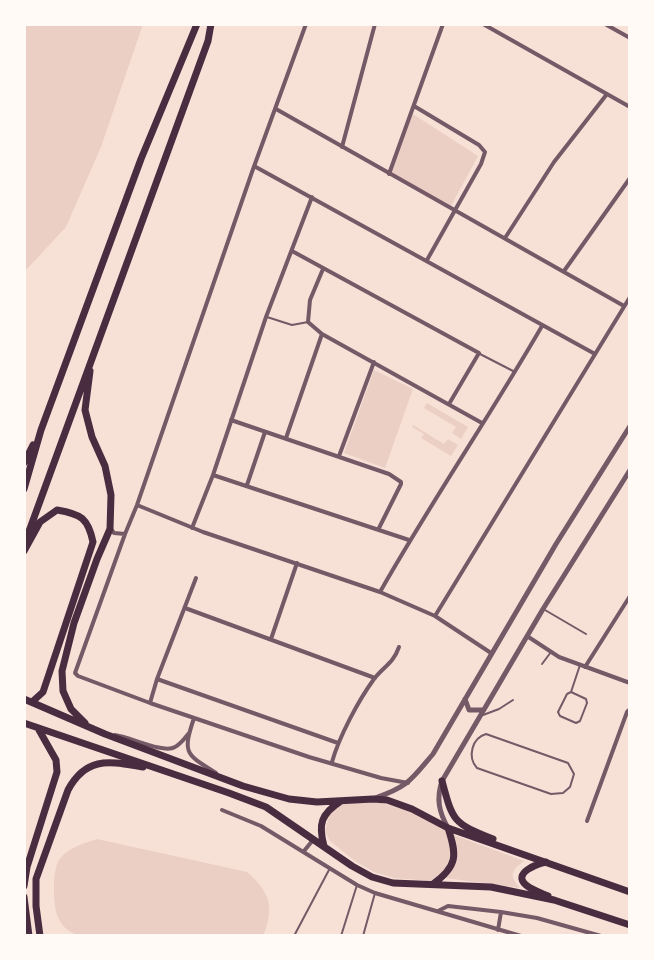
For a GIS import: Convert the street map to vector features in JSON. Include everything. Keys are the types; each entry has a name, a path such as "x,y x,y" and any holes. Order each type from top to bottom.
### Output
{"main road":[{"path":"24,489 41,429 141,159 197,24"},
{"path":"24,545 163,167 208,41 211,24"},
{"path":"89,727 71,709 63,691 62,671 74,623 110,529 111,495 105,466 92,437 85,410 91,359"},
{"path":"24,463 41,429"},
{"path":"24,551 40,522 57,510 74,513 85,520 91,530 93,542 43,692 28,701"},
{"path":"28,701 105,734 226,779 289,799 316,802 373,798 387,800 411,809 448,828 630,892"},
{"path":"27,725 170,772 266,807 352,866 372,877 393,882 491,887 555,900 630,925"},
{"path":"24,886 27,867 57,772 56,760 39,729"},
{"path":"40,936 36,906 36,879 74,778 96,763 115,762 170,772"},
{"path":"442,782 454,818 467,828 531,854 544,862"},
{"path":"324,847 320,831 321,823 341,801"},
{"path":"433,884 451,868 455,856 448,828"},
{"path":"544,862 525,871 523,880 526,885 555,900"},
{"path":"24,897 29,936"}],"street":[{"path":"306,24 254,165 137,505 124,534 75,671 78,676 150,703 309,757 381,778 408,783"},
{"path":"342,147 375,24"},
{"path":"389,174 442,24"},
{"path":"483,24 630,107"},
{"path":"605,24 630,38"},
{"path":"505,238 554,162 607,94"},
{"path":"414,106 479,145 485,152 481,164 427,260"},
{"path":"276,110 624,306"},
{"path":"254,165 595,354"},
{"path":"564,272 630,178"},
{"path":"192,528 213,475 266,317 312,197"},
{"path":"292,251 479,353 449,404"},
{"path":"323,269 310,300 308,322 322,334 483,423"},
{"path":"435,616 630,297"},
{"path":"380,592 409,540 542,326"},
{"path":"286,438 322,334"},
{"path":"339,456 374,362"},
{"path":"231,420 339,456 388,474 401,482 379,528"},
{"path":"373,798 393,792 408,783 432,754 630,426"},
{"path":"247,485 265,431"},
{"path":"620,441 630,439"},
{"path":"448,828 440,814 438,793 442,782 543,609 630,470"},
{"path":"213,475 379,528 409,540"},
{"path":"137,505 192,528 380,592 435,616 491,653"},
{"path":"110,529 114,533 124,534"},
{"path":"271,639 297,563"},
{"path":"150,703 196,578"},
{"path":"582,666 630,596"},
{"path":"184,608 375,678"},
{"path":"527,636 551,652 630,683"},
{"path":"334,763 338,743 375,678 391,664 399,646"},
{"path":"158,679 338,743"},
{"path":"465,699 469,710 483,710"},
{"path":"587,821 630,709"},
{"path":"194,718 188,745 191,758 226,779"},
{"path":"105,734 128,737 167,750 174,748 189,733"},
{"path":"222,810 261,826 357,885 375,893 521,936"},
{"path":"304,851 313,839"},
{"path":"437,912 448,906 501,912 537,918 601,936"},
{"path":"498,930 501,912"},
{"path":"582,936 583,930"}],"lane":[{"path":"266,317 292,325 308,322"},
{"path":"479,353 515,372"},
{"path":"543,609 586,634"},
{"path":"542,664 551,652"},
{"path":"571,692 586,699 587,703 580,721 576,723 560,716 558,712 567,694 571,692 582,666"},
{"path":"480,716 499,709 513,700"},
{"path":"486,734 568,763 574,771 573,781 563,793 551,794 477,768 471,759 472,750 480,736 486,734"},
{"path":"294,936 330,868"},
{"path":"341,936 357,885"},
{"path":"363,936 375,893"}],"shaded area":[{"path":"24,24 143,24 101,147 66,227 24,272"},
{"path":"413,114 478,156 451,206 388,172"},
{"path":"374,370 413,389 385,468 344,453"},
{"path":"427,403 468,427 461,439 452,433 456,427 424,408"},
{"path":"413,425 444,444 448,439 458,445 451,456 421,438 424,434 412,427"},
{"path":"373,801 411,811 445,829 451,845 451,856 447,868 431,881 394,878 374,872 355,861 330,841 325,831 329,816 341,804"},
{"path":"454,835 524,861 516,867 513,873 514,880 520,888 445,878 457,858"},
{"path":"97,839 247,872 261,886 268,901 269,917 263,936 82,936 68,930 59,919 55,906 54,880 57,865 61,857 70,850"}]}
